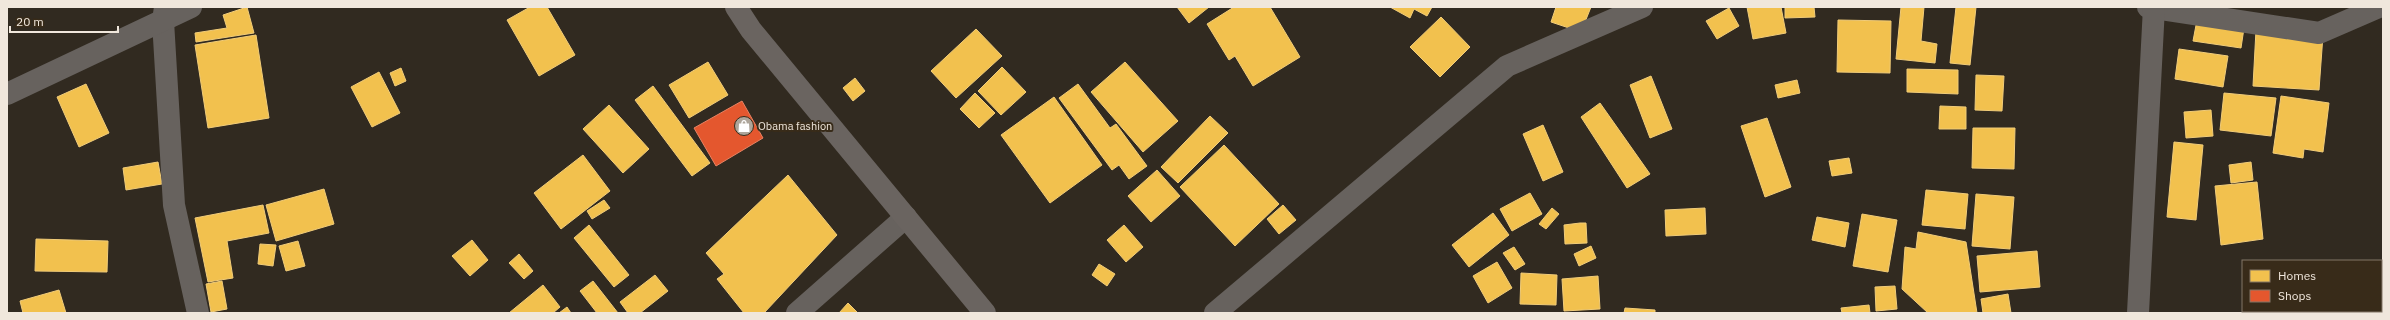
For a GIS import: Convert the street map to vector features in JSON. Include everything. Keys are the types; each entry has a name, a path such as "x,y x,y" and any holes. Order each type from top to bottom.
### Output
{"street":[{"path":"7,94 164,14 191,7"},
{"path":"736,7 751,30 985,313"},
{"path":"1215,313 1507,66 1642,7"},
{"path":"2138,313 2152,8 2318,33 2379,7"},
{"path":"164,14 174,205 198,313"},
{"path":"797,313 906,217"}],"building: Homes":[{"path":"247,7 254,33 196,42 195,33 227,28 223,15"},
{"path":"530,7 547,7 575,55 539,76 507,20"},
{"path":"1177,7 1209,7 1189,23"},
{"path":"1234,7 1270,7 1300,57 1253,86 1235,56 1229,60 1207,24"},
{"path":"1390,7 1432,7 1427,16 1414,9 1410,18"},
{"path":"1556,7 1591,7 1581,32 1551,22"},
{"path":"1747,7 1781,7 1786,33 1753,39"},
{"path":"1785,7 1814,7 1815,17 1785,18"},
{"path":"1901,7 1924,7 1921,41 1937,44 1935,63 1896,59"},
{"path":"1956,7 1976,7 1970,65 1950,63"},
{"path":"1729,8 1739,26 1717,39 1706,21"},
{"path":"1441,17 1470,47 1440,77 1410,47"},
{"path":"1838,20 1891,21 1890,73 1837,72"},
{"path":"2197,20 2244,28 2241,48 2193,41"},
{"path":"976,29 1002,56 956,98 931,71"},
{"path":"2256,30 2323,35 2319,90 2253,86"},
{"path":"256,35 269,118 208,128 195,45"},
{"path":"2179,49 2228,56 2223,87 2175,79"},
{"path":"708,62 728,95 689,118 669,85"},
{"path":"1125,62 1178,121 1143,152 1091,92"},
{"path":"1002,67 1026,92 1001,115 978,91"},
{"path":"401,68 406,81 395,86 390,73"},
{"path":"1907,69 1958,70 1958,94 1907,92"},
{"path":"379,72 400,113 372,127 351,87"},
{"path":"1976,75 2004,76 2002,111 1975,110"},
{"path":"1651,76 1672,129 1650,138 1630,85"},
{"path":"855,78 865,91 853,101 843,88"},
{"path":"1797,80 1800,93 1778,98 1775,85"},
{"path":"86,84 109,133 79,147 57,97"},
{"path":"1078,84 1110,128 1116,124 1147,166 1129,179 1119,165 1112,170 1059,98"},
{"path":"653,86 710,163 692,176 635,100"},
{"path":"975,93 995,113 979,128 960,109"},
{"path":"2224,93 2276,98 2271,136 2220,130"},
{"path":"2281,96 2329,103 2323,152 2304,149 2303,158 2273,153"},
{"path":"1054,97 1102,165 1050,203 1001,135"},
{"path":"1600,103 1650,174 1627,188 1581,117"},
{"path":"609,105 649,149 623,173 583,129"},
{"path":"1940,106 1966,107 1966,129 1939,129"},
{"path":"2211,110 2213,136 2186,138 2184,112"},
{"path":"1210,116 1228,133 1178,183 1161,167"},
{"path":"1767,118 1791,187 1765,197 1741,126"},
{"path":"1543,125 1563,172 1543,181 1523,134"},
{"path":"1973,128 2015,128 2014,169 1972,168"},
{"path":"2174,142 2203,145 2196,220 2167,217"},
{"path":"1224,145 1279,204 1235,246 1180,187"},
{"path":"583,155 610,191 561,229 534,193"},
{"path":"1849,158 1852,173 1832,176 1829,161"},
{"path":"158,162 162,184 126,190 123,168"},
{"path":"2251,162 2253,180 2231,183 2229,165"},
{"path":"1157,170 1180,196 1151,222 1128,196"},
{"path":"788,175 837,235 764,313 744,313 717,279 724,274 706,253"},
{"path":"2257,182 2263,239 2221,245 2215,186"},
{"path":"324,189 334,224 276,241 266,205"},
{"path":"1926,190 1968,194 1965,229 1922,225"},
{"path":"1530,193 1542,214 1512,231 1500,209"},
{"path":"1976,194 2014,197 2010,249 1972,246"},
{"path":"604,200 610,208 592,219 587,211"},
{"path":"263,205 269,233 227,241 233,278 208,282 195,218"},
{"path":"1283,205 1296,220 1279,234 1267,219"},
{"path":"1552,208 1559,214 1546,229 1539,224"},
{"path":"1705,208 1706,234 1666,236 1665,210"},
{"path":"1493,213 1509,235 1469,267 1452,245"},
{"path":"1862,214 1897,220 1888,272 1853,266"},
{"path":"1817,217 1849,223 1845,247 1812,240"},
{"path":"1586,223 1587,243 1565,244 1564,225"},
{"path":"589,225 629,275 614,287 574,238"},
{"path":"1124,225 1143,247 1126,262 1107,240"},
{"path":"1918,232 1966,242 1977,313 1928,313 1902,289 1905,247 1916,249"},
{"path":"36,239 108,241 107,272 35,271"},
{"path":"472,240 488,260 470,276 452,256"},
{"path":"298,241 305,266 286,271 279,246"},
{"path":"260,244 276,245 273,266 258,264"},
{"path":"1591,246 1596,258 1579,266 1574,254"},
{"path":"1514,247 1525,264 1515,270 1503,253"},
{"path":"2037,251 2040,287 1980,292 1977,256"},
{"path":"519,254 533,271 524,279 509,263"},
{"path":"1497,262 1512,288 1488,303 1473,276"},
{"path":"1099,264 1115,274 1107,286 1092,275"},
{"path":"1521,273 1557,275 1556,305 1520,304"},
{"path":"655,275 668,291 640,313 628,313 620,302"},
{"path":"1598,276 1600,309 1564,311 1562,279"},
{"path":"222,281 227,309 211,312 206,284"},
{"path":"593,281 618,313 597,313 580,291"},
{"path":"543,285 560,307 553,313 509,313"},
{"path":"1895,286 1897,309 1876,311 1875,287"},
{"path":"59,290 66,313 23,313 20,301"},
{"path":"2008,294 2011,313 1983,313 1981,299"},
{"path":"848,303 858,313 839,313"},
{"path":"1869,305 1870,313 1842,313 1841,308"},
{"path":"567,307 571,313 559,313"},
{"path":"1625,308 1655,310 1655,313 1624,313"}],"building: Shops":[{"path":"742,101 763,138 716,166 694,128"}],"place":[{"name":"Obama fashion","path":"744,126"}]}
